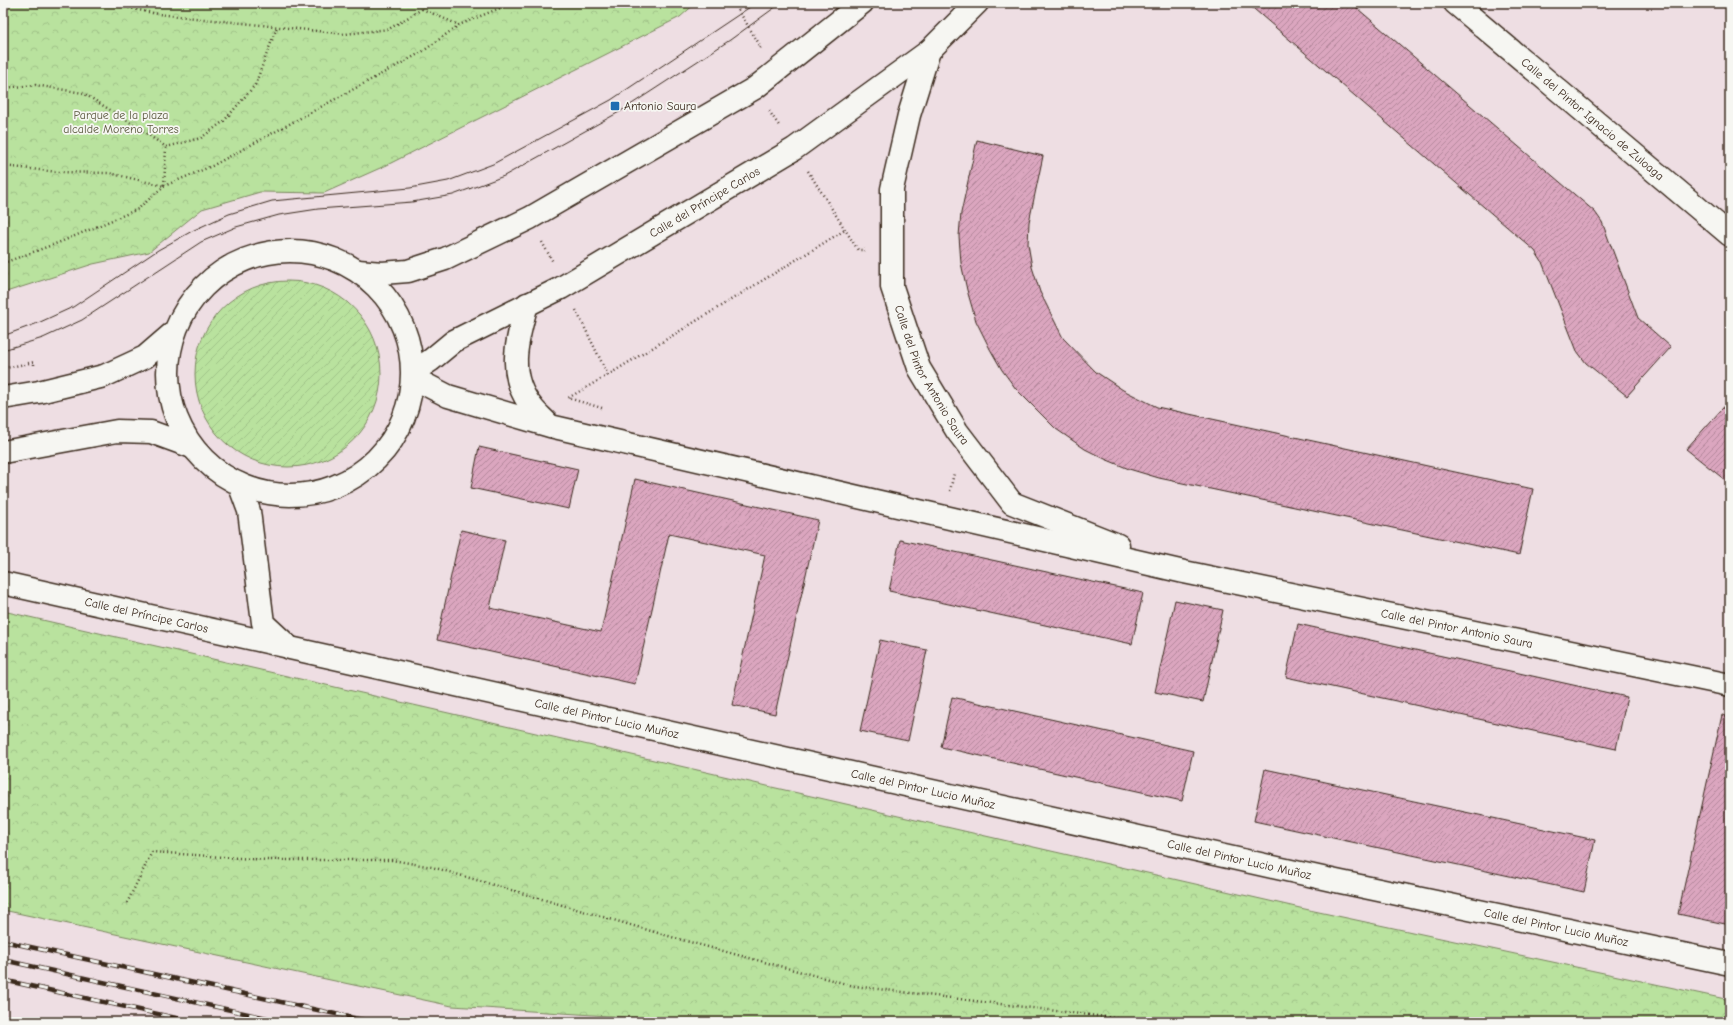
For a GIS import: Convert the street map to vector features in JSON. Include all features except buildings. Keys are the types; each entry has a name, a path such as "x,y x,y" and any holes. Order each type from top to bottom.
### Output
{"street":[{"path":"358,271 382,273 408,271 445,259 530,218 755,88 862,3"},
{"name":"Calle del Príncipe Carlos","path":"413,375 454,341 565,286 794,149 928,51 977,3"},
{"name":"Calle del Pintor Ignacio de Zuloaga","path":"1455,3 1730,235"},
{"name":"Calle del Pintor Antonio Saura","path":"928,51 909,115 892,189 892,286 919,368 961,437 1012,503 1184,572"},
{"path":"287,250 312,252 336,260 358,271 376,286 392,304 403,326 410,349 413,375 409,402 401,424 384,451 373,463 354,477 332,488 303,494 285,496 261,492 239,484 221,475 192,447 179,426 171,404 167,380 168,356 174,332 184,310 199,291 218,274 239,262 262,253 287,250"},
{"path":"527,304 517,339 516,372 523,394 532,408 550,426"},
{"path":"3,398 39,392 104,376 145,357 174,332"},
{"name":"Calle del Pintor Antonio Saura","path":"413,375 448,396 550,426 1184,572 1730,685"},
{"path":"3,452 117,432 151,432 192,447"},
{"path":"239,484 249,511 263,623 290,648"},
{"name":"Calle del Príncipe Carlos","path":"3,583 290,648"},
{"name":"Calle del Pintor Lucio Muñoz","path":"290,648 1328,880 1730,964"}],"path":[{"path":"104,3 158,14 345,34 389,29 422,9 426,3"},
{"path":"3,261 6,262 64,241 138,209 164,186 212,166 422,52 459,25 512,3"},
{"path":"422,9 459,25"},
{"path":"3,88 35,85 83,93 166,147 201,138 224,121 255,85 277,26"},
{"path":"164,186 166,147"},
{"path":"3,166 58,172 108,172 164,186"},
{"path":"530,218 608,375"},
{"path":"602,437 613,411 568,398 845,230"},
{"path":"944,516 961,437"},
{"path":"127,903 152,852 267,860 392,860 432,867 682,940 854,986 1146,1022"}],"green space":[{"name":"Parque de la plaza alcalde Moreno Torres","path":"3,3 696,3 680,17 387,165 324,193 260,192 202,209 149,252 93,264 3,293"},
{"path":"279,281 297,281 324,288 340,296 354,308 366,322 374,338 381,365 381,383 374,410 366,426 354,440 340,452 324,460 297,467 279,467 252,460 236,452 222,440 210,426 199,401 195,383 195,365 202,338 210,322 222,308 236,296 261,285"},
{"path":"3,611 1300,908 1730,1000 1730,1022 703,1022 452,1006 3,910"}],"tram line":[{"path":"3,336 38,323 73,307 158,250 194,230 229,214 272,201 410,188 448,181 493,164 611,100 756,3"},
{"path":"3,350 43,338 82,320 201,242 236,227 279,215 318,209 412,202 453,195 504,176 621,111 730,40 781,3"}],"railway":[{"path":"3,941 372,1022"},
{"path":"3,960 285,1022"},
{"path":"3,980 194,1022"}],"place":[{"name":"Antonio Saura","path":"615,106"}]}
